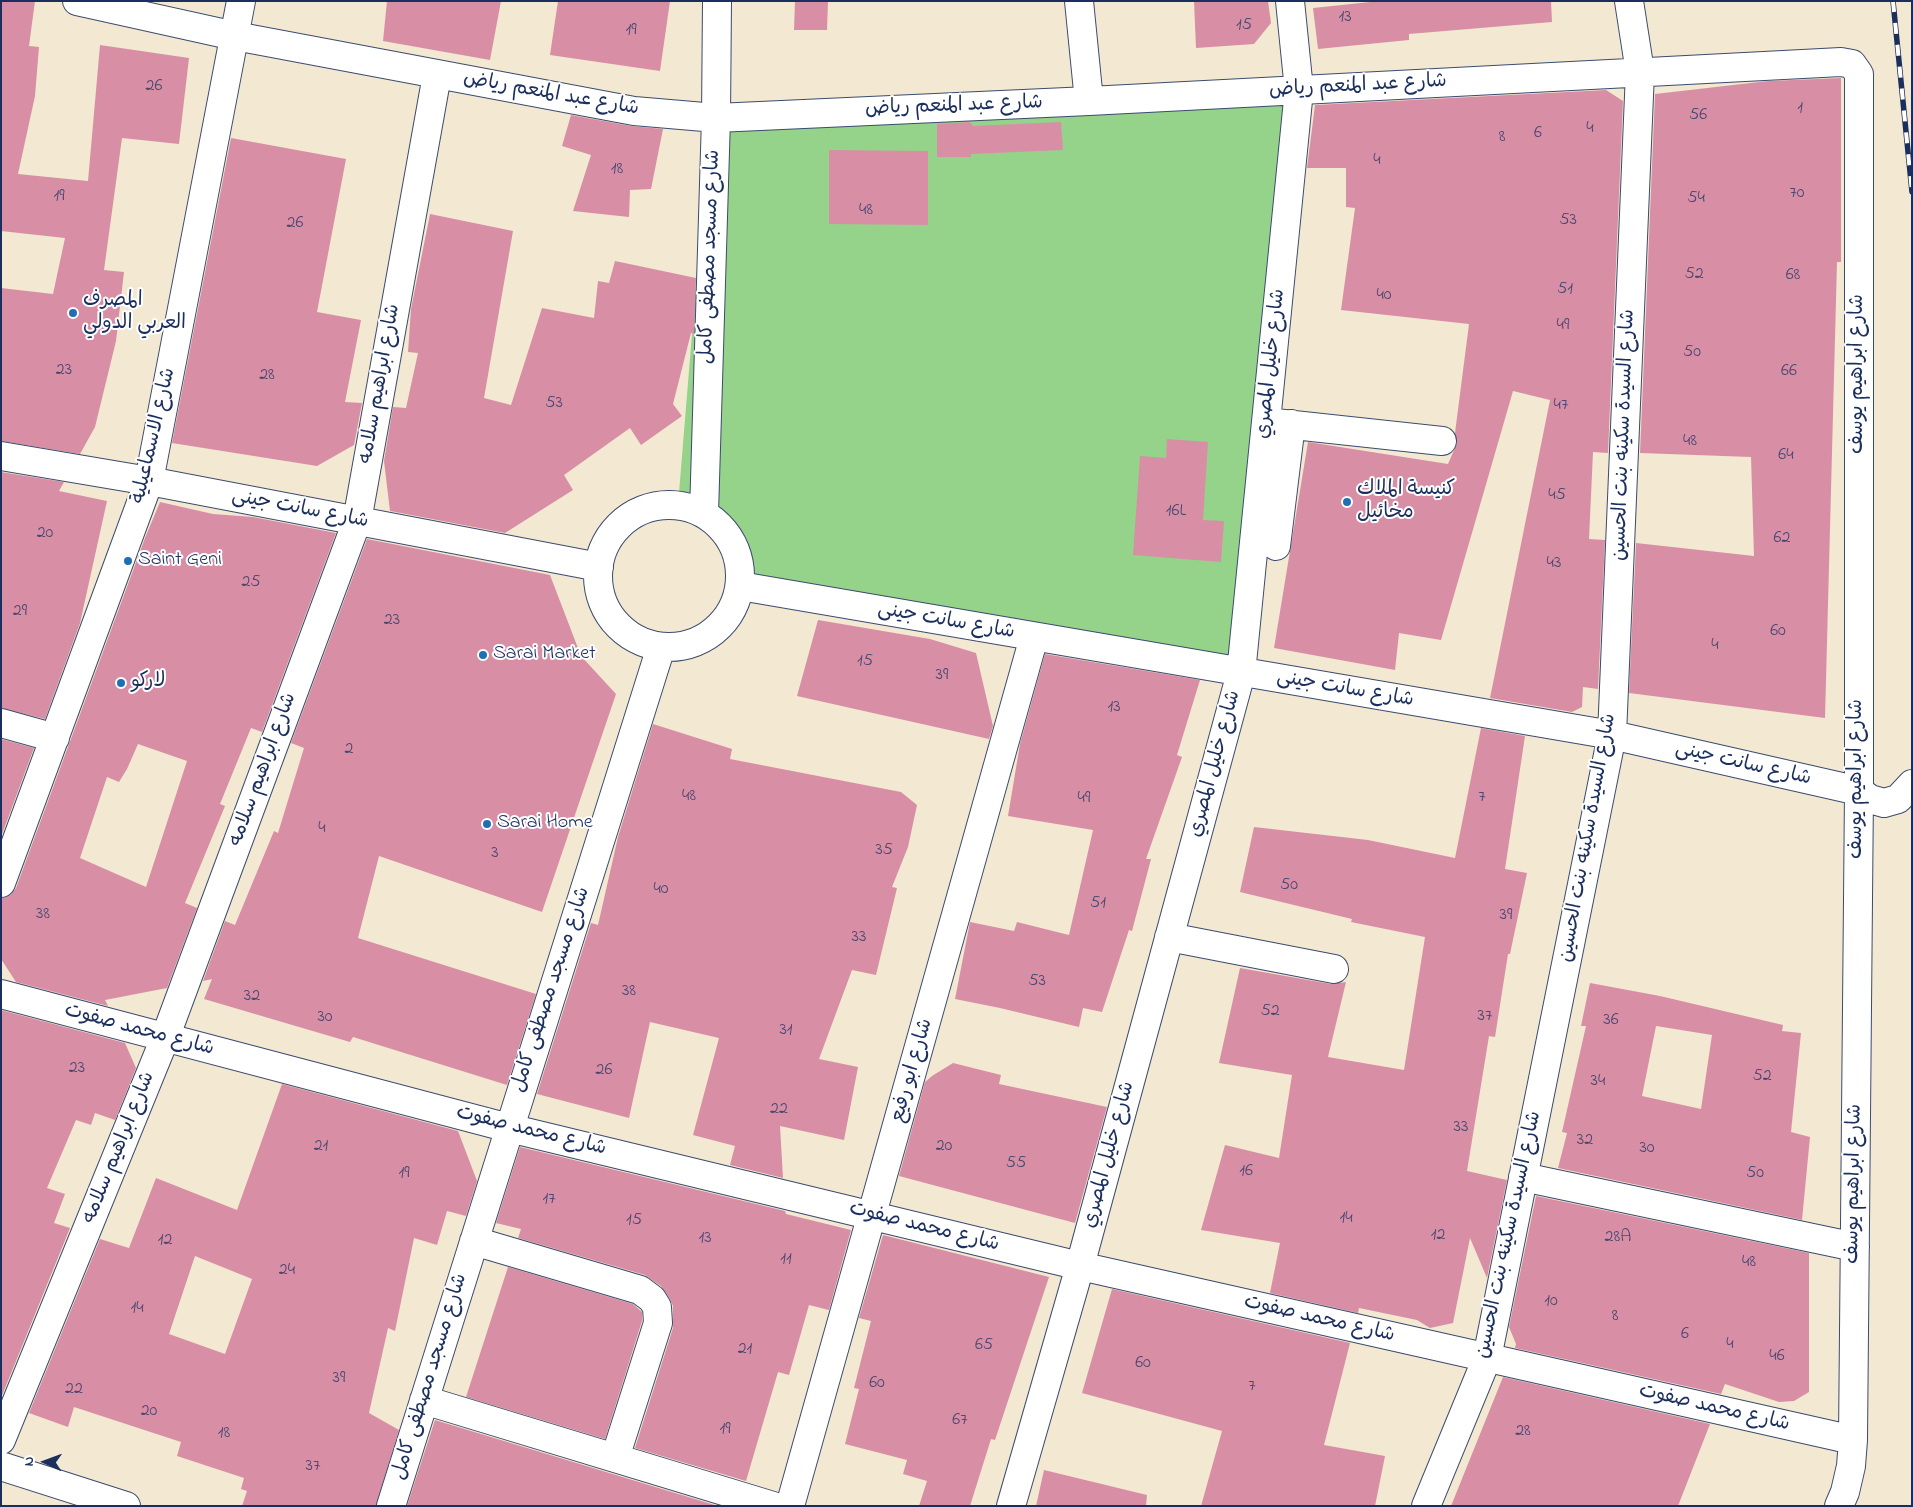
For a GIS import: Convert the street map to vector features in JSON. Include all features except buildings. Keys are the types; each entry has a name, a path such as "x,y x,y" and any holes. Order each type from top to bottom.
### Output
{"street":[{"name":"شارع عبد المنعم رياض","path":"77,1 235,36 437,75 634,111 716,118 1089,101 1841,62"},
{"name":"شارع الاسماعيلية","path":"1,883 149,481 241,1"},
{"name":"شارع مسجد مصطفى كامل","path":"704,513 716,118 717,1"},
{"path":"1079,1 1089,101"},
{"name":"شارع خليل المصري","path":"1011,1506 1080,1266 1241,673 1278,423 1299,90 1290,1"},
{"name":"شارع السيدة سكينه بنت الحسين","path":"1426,1506 1487,1358 1612,736 1640,72 1629,1"},
{"name":"شارع ابراهيم يوسف","path":"1839,1506 1845,1492 1851,1466 1853,1440 1859,791 1859,74 1852,64 1841,62"},
{"name":"شارع ابراهيم سلامه","path":"1,1440 165,1038 357,521 437,75"},
{"path":"1276,546 1278,423 1442,442"},
{"name":"شارع سانت جينى","path":"1,456 149,481 599,567"},
{"path":"667,504 684,506 704,513 716,522 729,538 738,556 740,586 735,604 725,620 712,632 697,641 679,646 661,647 645,643 630,636 618,626 609,613 602,598 599,583 599,567 603,551 610,536 622,523 636,513 650,507 667,504"},
{"name":"شارع سانت جينى","path":"740,586 1612,736 1859,791 1870,800 1884,802 1898,799 1912,784"},
{"name":"شارع ابو رفيع","path":"790,1506 1034,637"},
{"name":"شارع مسجد مصطفى كامل","path":"390,1506 661,647"},
{"path":"1,722 55,738"},
{"path":"1169,937 1334,968"},
{"name":"شارع محمد صفوت","path":"1,994 509,1128 872,1216 1080,1266 1853,1440"},
{"path":"1523,1177 1855,1247"},
{"path":"474,1241 640,1290 657,1307 658,1323 616,1458"},
{"path":"424,1400 773,1506"},
{"path":"1,1466 126,1506"}],"green space":[{"path":"1290,91 1282,124 1241,673 741,579 738,556 729,538 716,522 684,506 678,505 710,114"}],"railway":[{"path":"1893,1 1912,192"}],"place":[{"name":"المصرف العربي الدولي","path":"73,313"},
{"name":"كنيسة الملاك مخائيل","path":"1347,502"},
{"name":"Saint Geni","path":"128,561"},
{"name":"Sarai Market","path":"483,655"},
{"name":"لاركو","path":"121,683"},
{"name":"Sarai Home","path":"487,824"}]}
